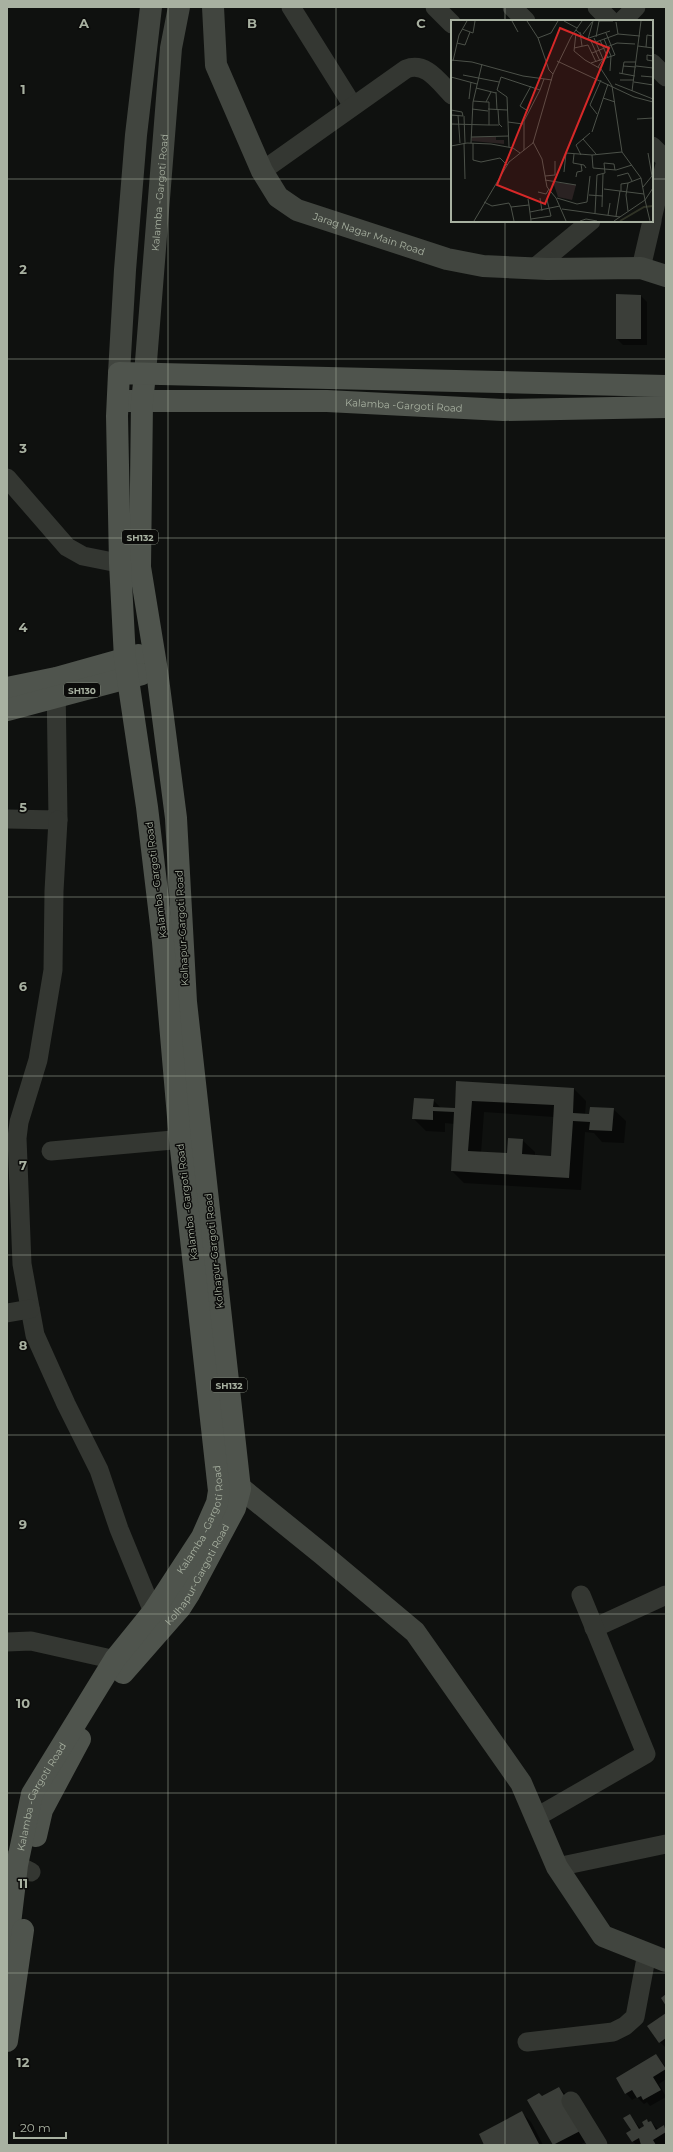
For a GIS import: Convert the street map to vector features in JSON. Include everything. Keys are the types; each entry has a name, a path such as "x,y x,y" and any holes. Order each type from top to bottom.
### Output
{"main road":[{"path":"119,373 666,386"},
{"name":"Kalamba -Gargoti Road","path":"119,373 118,400 130,565 126,669 147,806 163,942 180,1140 219,1490 217,1504 209,1525 123,1661"},
{"name":"Kalamba -Gargoti Road","path":"142,402 145,374"},
{"name":"Kalamba -Gargoti Road","path":"118,400 142,402 326,401 503,410 666,407"},
{"name":"Kolhapur-Gargoti Road","path":"7,2041 18,1865 37,1829 42,1810 123,1661 180,1608 235,1508 240,1489 186,1002 176,818 155,661 130,565 142,402"},
{"name":"SH130","path":"7,710 56,688 155,661"},
{"name":"SH130","path":"7,688 56,688"},
{"name":"Kalamba -Gargoti Road","path":"7,1949 18,1865"}],"street":[{"name":"Kalamba -Gargoti Road","path":"119,373 125,262 136,135 151,7"},
{"name":"Kalamba -Gargoti Road","path":"145,374 171,48 179,7"},
{"name":"Jarag Nagar Main Road","path":"213,7 216,65 262,171 278,197 297,210 447,259 483,266 533,269 640,268 666,276"},
{"path":"291,7 353,106"},
{"path":"435,7 451,23"},
{"path":"512,7 525,20"},
{"path":"597,7 610,20"},
{"path":"623,20 636,7"},
{"path":"653,64 666,77"},
{"path":"262,171 353,106 413,66 420,66 426,69 451,94"},
{"path":"653,147 666,160"},
{"path":"653,170 666,160"},
{"path":"653,216 666,160"},
{"path":"640,268 652,222"},
{"path":"533,269 585,223"},
{"path":"7,478 67,547 83,556 130,565"},
{"path":"56,688 58,820 54,891 53,970 38,1060 19,1122 12,1138 22,1264 35,1335 66,1404 99,1470 119,1529 153,1612"},
{"path":"7,818 58,820"},
{"path":"51,1151 201,1137"},
{"path":"7,1313 30,1309"},
{"path":"217,1469 415,1632 521,1784 557,1867 603,1936 657,1957 635,2017 625,2026 614,2032 527,2042"},
{"path":"535,1818 646,1754 581,1595"},
{"path":"594,1628 666,1595"},
{"path":"7,1642 31,1641 123,1661"},
{"path":"557,1867 666,1844"},
{"path":"571,2101 598,2145"}],"building":[{"path":"616,294 641,295 641,339 616,339"},
{"path":"456,1081 574,1088 573,1113 589,1114 590,1107 614,1108 612,1131 589,1130 590,1122 573,1121 569,1178 451,1171 454,1112 433,1111 433,1120 412,1119 414,1098 434,1099 433,1107 455,1108","holes":["472,1101 554,1105 551,1156 522,1154 523,1139 508,1138 507,1153 468,1151"]},
{"path":"666,1994 666,2006 661,1998"},
{"path":"666,2013 666,2038 659,2043 647,2026"},
{"path":"656,2054 666,2069 653,2077 661,2090 643,2100 641,2096 637,2098 632,2090 625,2094 616,2078"},
{"path":"559,2087 584,2129 553,2145 527,2100 539,2093 542,2096"},
{"path":"522,2111 539,2144 484,2145 479,2134"},
{"path":"630,2114 639,2129 644,2126 642,2122 647,2119 648,2122 651,2121 656,2130 664,2125 666,2132 653,2140 656,2145 641,2145 639,2138 632,2142 626,2133 631,2130 623,2118"}]}
